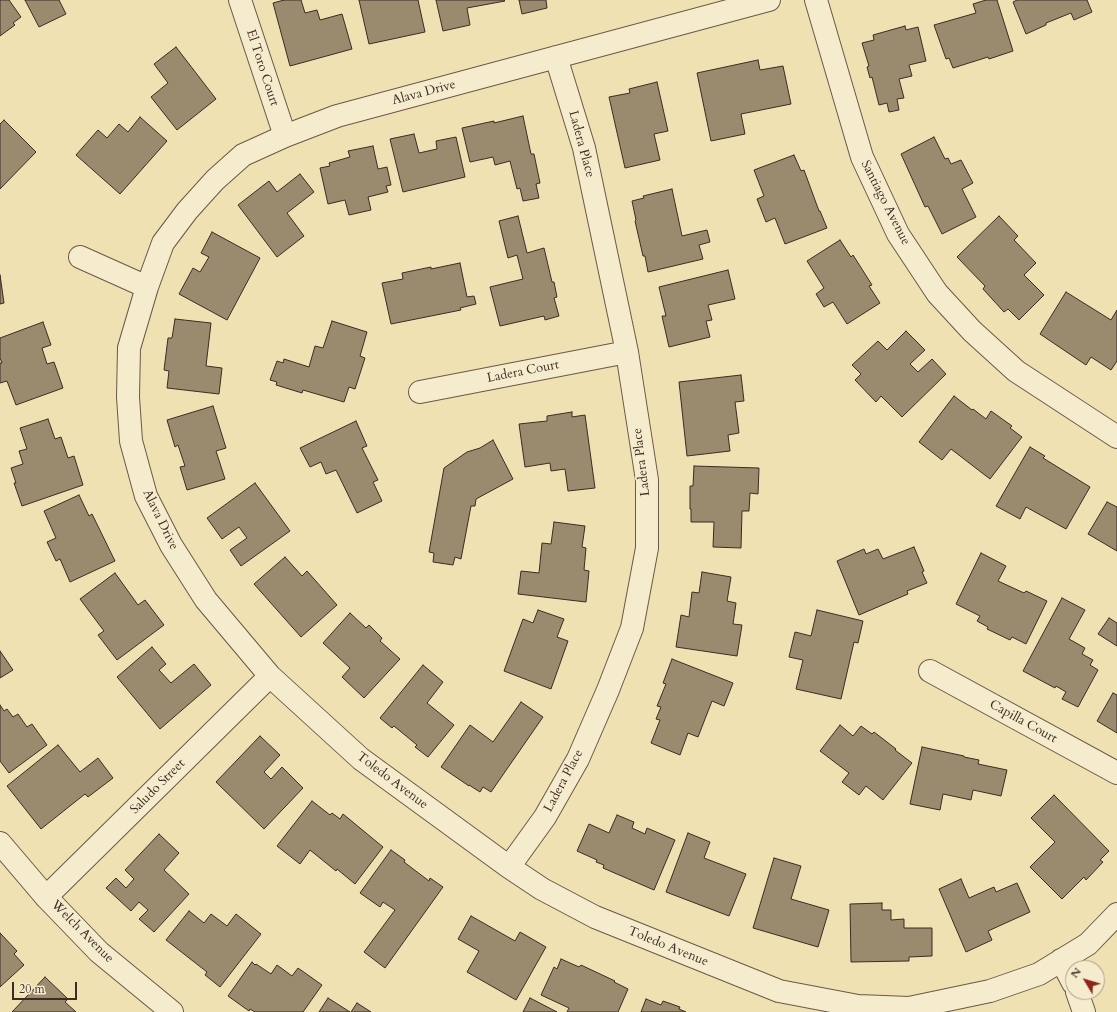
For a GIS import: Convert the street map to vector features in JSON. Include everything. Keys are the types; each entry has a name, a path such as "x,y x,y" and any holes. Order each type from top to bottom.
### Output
{"street":[{"name":"El Toro Court","path":"240,0 285,136"},
{"name":"Alava Drive","path":"270,676 206,600 171,545 146,496 131,441 128,397 129,348 146,287 164,243 187,211 215,180 243,155 285,136 337,116 769,0"},
{"name":"Santiago Avenue","path":"816,0 862,157 898,234 937,293 972,331 1016,371 1117,437"},
{"name":"Ladera Place","path":"509,867 545,817 578,759 608,690 632,628 647,548 647,480 627,352 584,148 556,57"},
{"path":"80,257 146,287"},
{"name":"Ladera Court","path":"420,392 627,352"},
{"name":"Capilla Court","path":"930,670 1117,773"},
{"name":"Toledo Avenue","path":"270,676 361,759 509,867 542,889 595,917 779,991 858,1006 908,1008 990,991 1039,974 1088,944 1117,914"},
{"name":"Saludo Street","path":"46,897 270,676"},
{"name":"Welch Avenue","path":"0,843 46,897 99,952 172,1012"},
{"path":"1061,960 1065,968"},
{"path":"1080,1000 1084,1012"}],"building":[{"path":"0,0 9,0 21,17 13,23 15,25 0,36"},
{"path":"25,0 59,0 66,14 39,27"},
{"path":"284,0 301,0 305,13 317,10 320,20 342,14 352,49 290,66 273,3"},
{"path":"359,0 418,0 425,32 369,44"},
{"path":"436,0 505,1 467,8 470,25 443,31"},
{"path":"519,0 546,0 547,8 522,14"},
{"path":"986,0 997,0 1013,51 953,68 949,58 946,59 934,25 976,13 973,4"},
{"path":"1017,0 1087,0 1092,12 1074,20 1071,13 1046,23 1046,25 1026,34 1013,2"},
{"path":"905,26 906,30 918,27 926,61 909,65 912,76 899,79 904,98 897,99 899,110 889,112 887,103 879,105 872,77 870,78 867,67 869,66 862,43 874,40 873,35"},
{"path":"176,47 216,99 177,130 151,97 168,83 154,64"},
{"path":"758,60 760,70 783,66 791,104 741,114 745,134 711,141 697,73"},
{"path":"657,82 668,131 654,134 660,160 625,168 609,97 630,93 629,89"},
{"path":"523,116 531,154 534,154 540,183 536,184 539,198 523,201 520,188 517,189 510,161 495,165 493,157 470,162 462,128 494,121 494,123"},
{"path":"140,117 167,141 120,194 76,155 98,130 107,138 119,124 128,132"},
{"path":"4,120 36,152 0,189 0,124"},
{"path":"414,134 419,153 437,149 436,141 456,137 465,177 403,192 390,139"},
{"path":"934,137 945,159 948,158 951,164 961,160 973,183 962,189 976,217 942,234 928,206 925,207 901,154"},
{"path":"373,146 378,169 387,167 391,185 386,186 388,192 368,197 371,210 349,215 345,200 328,204 320,168 330,166 329,163 350,157 348,151"},
{"path":"794,155 801,171 804,170 827,228 785,244 775,218 766,222 757,199 764,196 754,170"},
{"path":"300,174 314,192 287,213 304,236 277,257 238,205 269,181 277,192"},
{"path":"672,189 682,236 707,230 710,242 699,245 703,259 648,272 635,221 632,201 644,198 643,196"},
{"path":"518,216 527,253 544,248 552,282 554,282 557,297 554,298 559,316 545,320 544,316 500,326 490,287 523,279 517,255 508,258 499,221"},
{"path":"999,216 1018,236 1014,240 1036,263 1024,275 1044,295 1019,320 1008,309 1004,312 983,289 985,286 957,257"},
{"path":"212,232 260,258 227,320 179,294 193,268 200,272 209,257 201,253"},
{"path":"840,240 851,257 853,255 872,285 869,286 880,303 847,324 833,302 824,307 816,294 824,288 807,261"},
{"path":"460,263 467,297 474,296 476,304 460,308 461,310 391,324 382,283 403,279 402,273"},
{"path":"728,270 735,299 708,305 712,320 706,321 710,337 669,347 662,316 666,316 659,287"},
{"path":"0,275 4,303 0,304"},
{"path":"1066,292 1111,320 1117,310 1117,361 1111,370 1091,357 1086,365 1040,334"},
{"path":"175,319 211,323 206,366 222,368 219,394 167,388 169,371 164,370 168,338 172,338"},
{"path":"332,321 367,332 360,356 365,358 355,389 349,387 344,402 303,390 302,393 276,385 277,382 270,380 277,361 283,363 284,359 309,367 315,346 323,348"},
{"path":"43,322 51,345 42,348 47,364 54,362 63,388 16,405 7,381 0,383 0,363 2,363 0,358 0,338"},
{"path":"906,331 925,350 910,364 918,372 932,359 946,374 902,417 881,396 876,402 855,380 861,374 852,365 878,341 887,350"},
{"path":"741,375 744,401 735,402 739,433 728,435 730,451 687,456 679,382"},
{"path":"954,396 986,419 991,411 1012,426 1010,428 1022,437 990,479 951,449 942,460 919,442"},
{"path":"213,406 226,448 216,451 225,479 187,490 180,467 185,466 178,445 175,447 167,420"},
{"path":"572,412 572,417 585,415 595,488 568,491 565,469 551,471 550,463 525,467 519,424 547,421 547,416"},
{"path":"48,419 55,439 61,437 68,458 74,456 83,485 22,506 14,483 16,483 11,468 23,464 19,451 27,449 20,428"},
{"path":"356,421 367,446 362,448 378,480 373,482 382,501 357,513 336,470 326,474 321,462 310,467 300,448"},
{"path":"493,440 513,479 476,499 475,506 471,506 461,559 455,557 453,565 433,562 434,553 429,552 444,468 467,452 480,448"},
{"path":"1030,447 1045,456 1043,458 1090,487 1066,529 1026,507 1020,519 996,506"},
{"path":"694,466 759,468 758,494 750,493 749,511 742,511 741,548 713,547 714,522 691,522 690,486 693,486"},
{"path":"255,483 290,531 241,566 230,550 247,538 239,527 222,539 207,518"},
{"path":"79,495 89,516 92,514 115,561 70,582 60,559 56,561 47,542 56,538 44,511"},
{"path":"1107,502 1117,507 1117,551 1088,534"},
{"path":"554,522 585,526 582,547 586,548 584,570 589,571 586,602 518,594 521,571 539,573 542,543 551,544"},
{"path":"914,547 924,571 922,572 927,583 907,591 908,594 859,615 837,561 864,549 866,554 878,549 883,559"},
{"path":"981,553 1006,566 998,581 1024,593 1026,591 1047,601 1026,644 1012,637 1010,640 987,629 988,627 977,621 980,616 956,604"},
{"path":"285,557 302,576 307,571 337,605 301,637 254,584"},
{"path":"702,572 731,577 727,601 736,603 733,624 742,625 737,656 676,647 681,615 689,617 692,592 699,593"},
{"path":"115,573 138,605 145,600 164,625 117,660 98,635 104,631 80,599"},
{"path":"1062,598 1085,610 1069,639 1085,648 1082,654 1093,660 1090,665 1098,670 1078,707 1062,699 1066,692 1056,686 1055,688 1023,671"},
{"path":"538,610 564,619 557,637 568,641 551,689 504,671 523,619 533,623"},
{"path":"817,610 863,621 858,643 854,642 841,699 796,689 803,660 789,657 795,632 811,636"},
{"path":"350,613 366,628 369,625 382,638 380,641 400,659 364,698 342,677 350,668 323,643"},
{"path":"1109,618 1117,623 1117,646 1098,634"},
{"path":"152,647 166,664 159,670 171,683 194,664 211,685 160,729 117,677"},
{"path":"0,651 13,670 0,678"},
{"path":"672,659 733,683 724,706 712,701 698,737 688,733 680,755 651,743 660,720 656,719 661,707 657,706 666,684 663,683"},
{"path":"423,665 443,682 427,703 454,725 428,757 415,747 417,745 394,726 392,728 380,718"},
{"path":"1113,693 1117,695 1117,733 1097,721"},
{"path":"521,702 543,717 491,792 483,787 480,792 441,767 470,725 493,742"},
{"path":"0,705 4,711 7,709 13,717 18,714 27,727 32,724 47,745 9,773 0,761"},
{"path":"840,725 853,736 861,726 872,734 874,732 912,763 883,800 866,786 859,795 842,782 849,773 820,751"},
{"path":"260,736 280,755 264,772 271,779 282,767 303,788 264,829 216,782"},
{"path":"58,745 80,772 98,758 113,778 88,797 85,794 41,829 7,786"},
{"path":"922,747 979,760 978,764 1007,770 1001,796 973,790 971,800 943,794 940,810 910,804"},
{"path":"1054,795 1109,851 1100,860 1103,862 1086,880 1084,877 1062,899 1030,867 1055,842 1031,818"},
{"path":"312,801 330,815 332,813 340,819 343,814 383,847 355,884 310,850 300,864 277,846"},
{"path":"617,815 634,822 632,828 645,834 647,828 675,840 654,890 603,868 604,865 596,862 597,860 577,851 589,824 609,833"},
{"path":"688,833 710,842 704,858 746,874 729,916 666,892"},
{"path":"159,834 179,853 164,870 189,894 154,932 139,919 148,910 139,902 131,911 106,888 116,878 126,888 134,879 125,870"},
{"path":"391,850 429,881 430,878 443,887 385,968 364,952 395,910 383,902 380,907 360,893"},
{"path":"774,858 801,866 791,899 829,910 818,947 753,928"},
{"path":"961,879 969,898 994,887 996,892 1017,883 1030,912 988,931 992,940 966,952 939,889"},
{"path":"882,903 882,910 891,910 891,920 904,919 904,928 932,928 932,956 909,957 909,961 851,962 850,904"},
{"path":"189,911 204,923 211,914 227,926 236,914 261,934 220,987 205,975 207,972 166,940"},
{"path":"471,916 515,941 520,932 546,947 516,1000 467,972 479,951 458,939"},
{"path":"0,933 17,951 14,954 24,965 0,987"},
{"path":"561,959 579,967 581,965 615,981 614,982 628,989 618,1012 567,1012 569,1008 541,995 554,967 557,969"},
{"path":"252,962 271,974 277,965 292,976 298,968 322,985 303,1012 255,1012 250,1009 249,1011 228,996"},
{"path":"45,977 68,999 65,1002 76,1012 12,1012"},
{"path":"328,998 350,1012 319,1012"},
{"path":"530,998 557,1012 523,1012"},
{"path":"646,999 661,1005 663,1001 680,1007 679,1009 686,1012 641,1012"},
{"path":"357,1003 371,1012 351,1012"}]}
